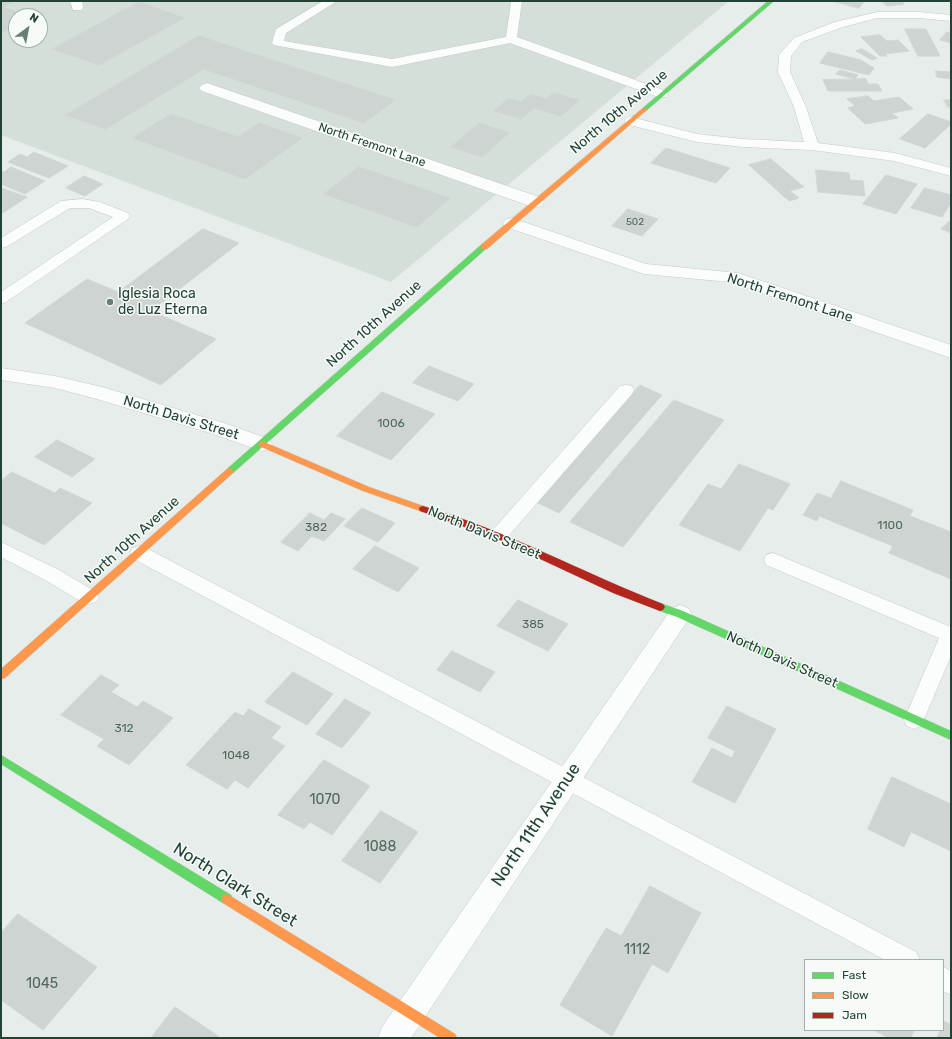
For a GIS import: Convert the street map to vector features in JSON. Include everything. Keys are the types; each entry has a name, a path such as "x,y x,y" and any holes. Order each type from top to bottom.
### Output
{"main road":[{"name":"North 10th Avenue","path":"1,675 409,312 771,1"},
{"name":"North Davis Street","path":"262,444 366,489 435,512 498,536 616,590 680,614 951,736"},
{"name":"North Clark Street","path":"1,759 451,1038"}],"street":[{"name":"North Fremont Lane","path":"207,88 536,202"},
{"name":"North Fremont Lane","path":"512,223 644,269 732,277 951,352"},
{"name":"North Davis Street","path":"1,374 55,382 102,394 217,428 262,444"},
{"name":"North 11th Avenue","path":"393,1038 680,614"}],"lane":[{"path":"331,1 280,31 278,43 392,63 511,39 662,94"},
{"path":"511,39 517,2 515,1"},
{"path":"812,146 800,107 784,72 785,55 798,40 839,24 877,15 919,15 951,18"},
{"path":"631,121 697,138 743,143 812,146 895,157 951,172"},
{"path":"1,244 66,204 78,202 92,203 123,216 1,298"},
{"path":"498,536 626,390"},
{"path":"1,549 89,597"},
{"path":"139,553 906,959"},
{"path":"773,560 951,635 914,720"}],"shaded area":[{"path":"1,1 729,1 391,282 1,135"}],"building":[{"path":"1,1 14,1 3,7 8,9 8,30 1,33"},
{"path":"832,1 865,1 859,8"},
{"path":"882,1 901,1 904,4 887,6"},
{"path":"139,2 184,18 99,65 53,49"},
{"path":"905,29 926,29 940,56 918,56"},
{"path":"947,32 951,33 951,43 940,40"},
{"path":"880,35 887,41 898,40 909,51 880,56 861,37"},
{"path":"199,36 395,100 364,123 204,69 105,129 66,115"},
{"path":"862,49 877,58 872,60 856,51"},
{"path":"828,52 861,60 874,68 869,75 820,63"},
{"path":"840,70 858,75 855,79 836,74"},
{"path":"936,71 951,72 951,79 937,77"},
{"path":"866,79 868,84 878,84 882,91 828,91 823,80"},
{"path":"554,93 579,100 561,116 534,108 521,119 494,111 509,98 521,102 530,94 546,99"},
{"path":"868,96 874,101 899,97 913,109 892,113 898,118 865,124 848,108 855,106 847,99"},
{"path":"944,100 951,100 951,107 948,107"},
{"path":"171,114 238,137 259,123 302,138 245,179 133,138"},
{"path":"928,114 951,122 951,124 925,148 900,139"},
{"path":"480,123 509,133 482,157 451,147"},
{"path":"666,148 730,168 716,183 651,163"},
{"path":"34,152 68,166 49,178 8,162 20,154 27,157"},
{"path":"771,159 804,187 790,191 799,198 789,201 749,165"},
{"path":"11,167 45,181 25,194 1,184 1,171 4,172"},
{"path":"359,167 450,198 417,227 324,194"},
{"path":"816,170 849,173 850,180 863,181 865,196 818,192"},
{"path":"886,175 917,184 896,214 863,204"},
{"path":"84,176 103,184 85,196 66,188"},
{"path":"1,188 27,197 3,213 1,212"},
{"path":"925,188 951,195 951,203 942,217 911,208"},
{"path":"628,209 658,219 642,236 612,226"},
{"path":"951,220 951,233 941,229"},
{"name":"Iglesia Roca de Luz Eterna","path":"203,229 239,243 151,311 216,339 161,385 25,323 87,279 118,292"},
{"path":"429,366 474,384 458,401 413,383"},
{"path":"640,385 662,395 559,513 536,502"},
{"path":"382,392 435,414 391,460 337,436"},
{"path":"674,400 724,420 623,547 570,522"},
{"path":"57,440 95,459 72,477 35,457"},
{"path":"739,464 790,484 773,510 768,508 740,551 679,525 708,484 721,489"},
{"path":"12,472 55,493 60,488 92,503 44,545 1,523 1,481"},
{"path":"841,481 913,510 910,516 951,532 951,579 889,553 893,546 819,516 817,521 803,515 817,493 831,498"},
{"path":"362,508 395,523 378,542 344,526"},
{"path":"310,513 324,520 331,513 345,519 324,541 312,536 298,551 281,542"},
{"path":"375,546 419,568 398,592 353,569"},
{"path":"518,600 568,624 548,651 497,626"},
{"path":"452,651 495,672 480,692 437,670"},
{"path":"293,672 333,694 307,725 265,702"},
{"path":"101,675 119,685 111,692 137,707 143,701 173,718 129,765 97,746 104,739 61,715"},
{"path":"345,699 371,713 342,748 316,734"},
{"path":"727,706 776,729 735,803 692,782 712,748 732,758 735,751 708,738"},
{"path":"249,709 281,727 271,738 285,746 248,788 235,780 227,789 186,765 235,712 243,716"},
{"path":"324,760 370,786 332,835 310,822 304,829 278,815"},
{"path":"892,777 951,804 951,851 911,832 904,847 868,829"},
{"path":"381,811 418,832 380,883 342,861"},
{"path":"650,886 701,913 668,973 652,964 612,1036 560,1005 606,928 621,936"},
{"path":"18,914 97,967 43,1030 1,1000 1,933"},
{"path":"175,1007 221,1038 151,1038"},
{"path":"944,1021 951,1025 951,1038 937,1038 940,1031 944,1031"},
{"path":"876,1031 914,1031 911,1038 889,1038"}],"traffic: fast":[{"path":"645,109 771,1"},
{"path":"230,471 484,247"},
{"path":"660,607 680,614 951,736"},
{"path":"1,759 227,899"}],"traffic: slow":[{"path":"484,247 645,109"},
{"path":"262,444 366,489 423,509"},
{"path":"1,675 230,471"},
{"path":"227,899 451,1038"}],"traffic: jam":[{"path":"423,509 498,536 616,590 660,607"}],"place":[{"name":"Iglesia Roca de Luz Eterna","path":"110,302"}]}
